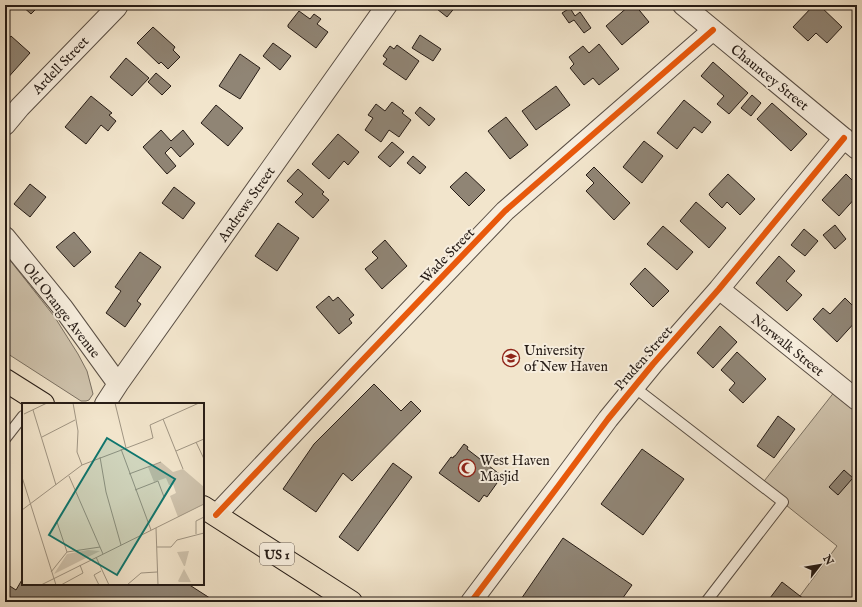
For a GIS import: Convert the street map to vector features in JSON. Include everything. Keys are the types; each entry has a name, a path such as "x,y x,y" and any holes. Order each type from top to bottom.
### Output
{"main road":[{"path":"5,380 38,403"},
{"name":"US 1","path":"210,511 351,602"}],"street":[{"name":"Andrews Street","path":"106,403 387,5"},
{"name":"Chauncey Street","path":"683,5 850,143"},
{"name":"Ardell Street","path":"5,125 20,107 117,7"},
{"name":"Wade Street","path":"210,511 358,364 505,211 713,30"},
{"name":"Pruden Street","path":"471,602 608,419 634,387 719,289 850,143"},
{"name":"Old Orange Avenue","path":"5,237 63,308 118,384"},
{"name":"Norwalk Street","path":"719,289 857,400"}],"lane":[{"path":"634,387 783,502 706,602"},
{"path":"5,439 22,417"}],"shaded area":[{"path":"5,254 54,316 78,354 87,371 93,394 89,400 81,401 5,352"},
{"path":"839,386 857,400 857,602 808,602 800,596 837,546 761,485"}],"building":[{"path":"21,5 40,5 31,14"},
{"path":"432,5 457,5 447,17"},
{"path":"630,5 635,5 649,22 622,45 606,26"},
{"path":"814,5 819,5 842,27 827,43 816,33 808,41 793,27"},
{"path":"570,8 575,16 580,12 591,28 584,33 574,20 569,23 562,13"},
{"path":"299,11 310,19 314,14 321,19 317,24 328,32 316,48 288,27"},
{"path":"153,27 175,47 173,50 180,57 168,69 161,62 159,64 137,43"},
{"path":"420,35 441,49 433,61 412,48"},
{"path":"11,36 30,53 5,81 5,43"},
{"path":"273,43 291,56 280,70 263,56"},
{"path":"599,44 619,69 599,85 593,78 584,85 570,68 574,64 569,57 583,46 589,53"},
{"path":"397,45 419,61 406,80 383,64 387,59 383,56 390,46 394,49"},
{"path":"240,54 260,68 240,99 219,86"},
{"path":"126,58 149,78 132,96 110,77"},
{"path":"713,62 748,93 729,114 717,104 724,96 701,76"},
{"path":"156,73 171,86 162,95 148,82"},
{"path":"556,86 570,105 536,130 522,111"},
{"path":"752,95 761,103 751,116 741,108"},
{"path":"91,96 112,113 109,115 116,121 108,131 101,125 86,144 65,127"},
{"path":"684,100 711,122 702,133 694,127 677,149 657,133"},
{"path":"392,102 404,111 402,113 411,120 399,137 389,130 381,142 365,130 373,118 368,115 376,104 385,111"},
{"path":"772,103 807,134 791,151 757,119"},
{"path":"216,105 243,128 228,146 201,123"},
{"path":"420,107 435,119 429,126 415,113"},
{"path":"506,117 528,145 510,159 488,131"},
{"path":"161,130 171,141 183,130 194,144 180,157 171,147 165,153 176,166 167,174 143,147"},
{"path":"338,134 359,152 348,165 344,161 329,179 312,164"},
{"path":"644,141 663,156 642,183 623,167"},
{"path":"392,142 404,152 390,167 378,157"},
{"path":"413,156 426,167 420,174 407,163"},
{"path":"594,167 630,203 614,220 586,191 594,183 586,175"},
{"path":"298,169 324,192 322,194 329,200 313,218 295,202 303,194 287,181"},
{"path":"466,172 485,190 469,206 450,187"},
{"path":"728,174 755,199 740,215 727,202 722,208 709,194"},
{"path":"846,174 857,185 857,196 839,216 822,200"},
{"path":"30,184 46,197 30,217 14,204"},
{"path":"174,187 195,203 183,219 162,203"},
{"path":"696,202 726,228 709,248 680,221"},
{"path":"278,223 299,238 277,271 255,256"},
{"path":"835,225 846,239 835,249 823,235"},
{"path":"663,226 693,252 677,270 647,244"},
{"path":"804,229 818,241 805,256 791,245"},
{"path":"74,232 91,252 74,267 56,247"},
{"path":"385,240 407,266 382,289 365,269 378,258 372,252"},
{"path":"140,252 161,267 137,301 141,304 125,327 106,313 121,291 115,287"},
{"path":"779,256 795,271 786,281 802,295 787,311 756,283"},
{"path":"645,268 669,291 653,307 630,284"},
{"path":"329,296 333,301 338,297 354,315 349,319 352,323 339,334 316,307"},
{"path":"845,298 857,310 857,320 837,342 813,319 823,308 830,314"},
{"path":"720,326 737,342 713,368 697,353"},
{"path":"737,352 766,379 743,403 729,390 735,383 721,370"},
{"path":"374,384 401,411 411,401 421,411 352,481 343,473 316,512 283,489 314,444"},
{"path":"778,416 795,429 774,458 757,446"},
{"name":"West Haven Masjid","path":"464,444 468,447 467,449 502,476 487,497 484,495 479,502 439,473 451,457 453,458 455,456"},
{"path":"642,449 684,479 643,535 601,504"},
{"path":"393,463 412,477 358,551 339,537"},
{"path":"844,470 853,478 857,472 857,483 852,479 838,495 829,487"},
{"path":"563,538 632,585 620,602 519,602"},
{"path":"22,580 22,585 190,585 216,602 5,602 5,583 16,590"},
{"path":"782,582 800,596 808,602 767,602"}],"cycle path":[{"path":"216,515 505,211 713,30"},
{"path":"471,602 608,419 653,364 719,289 844,138"}],"place":[{"name":"University of New Haven","path":"511,358"},
{"name":"West Haven Masjid","path":"467,468"}]}
